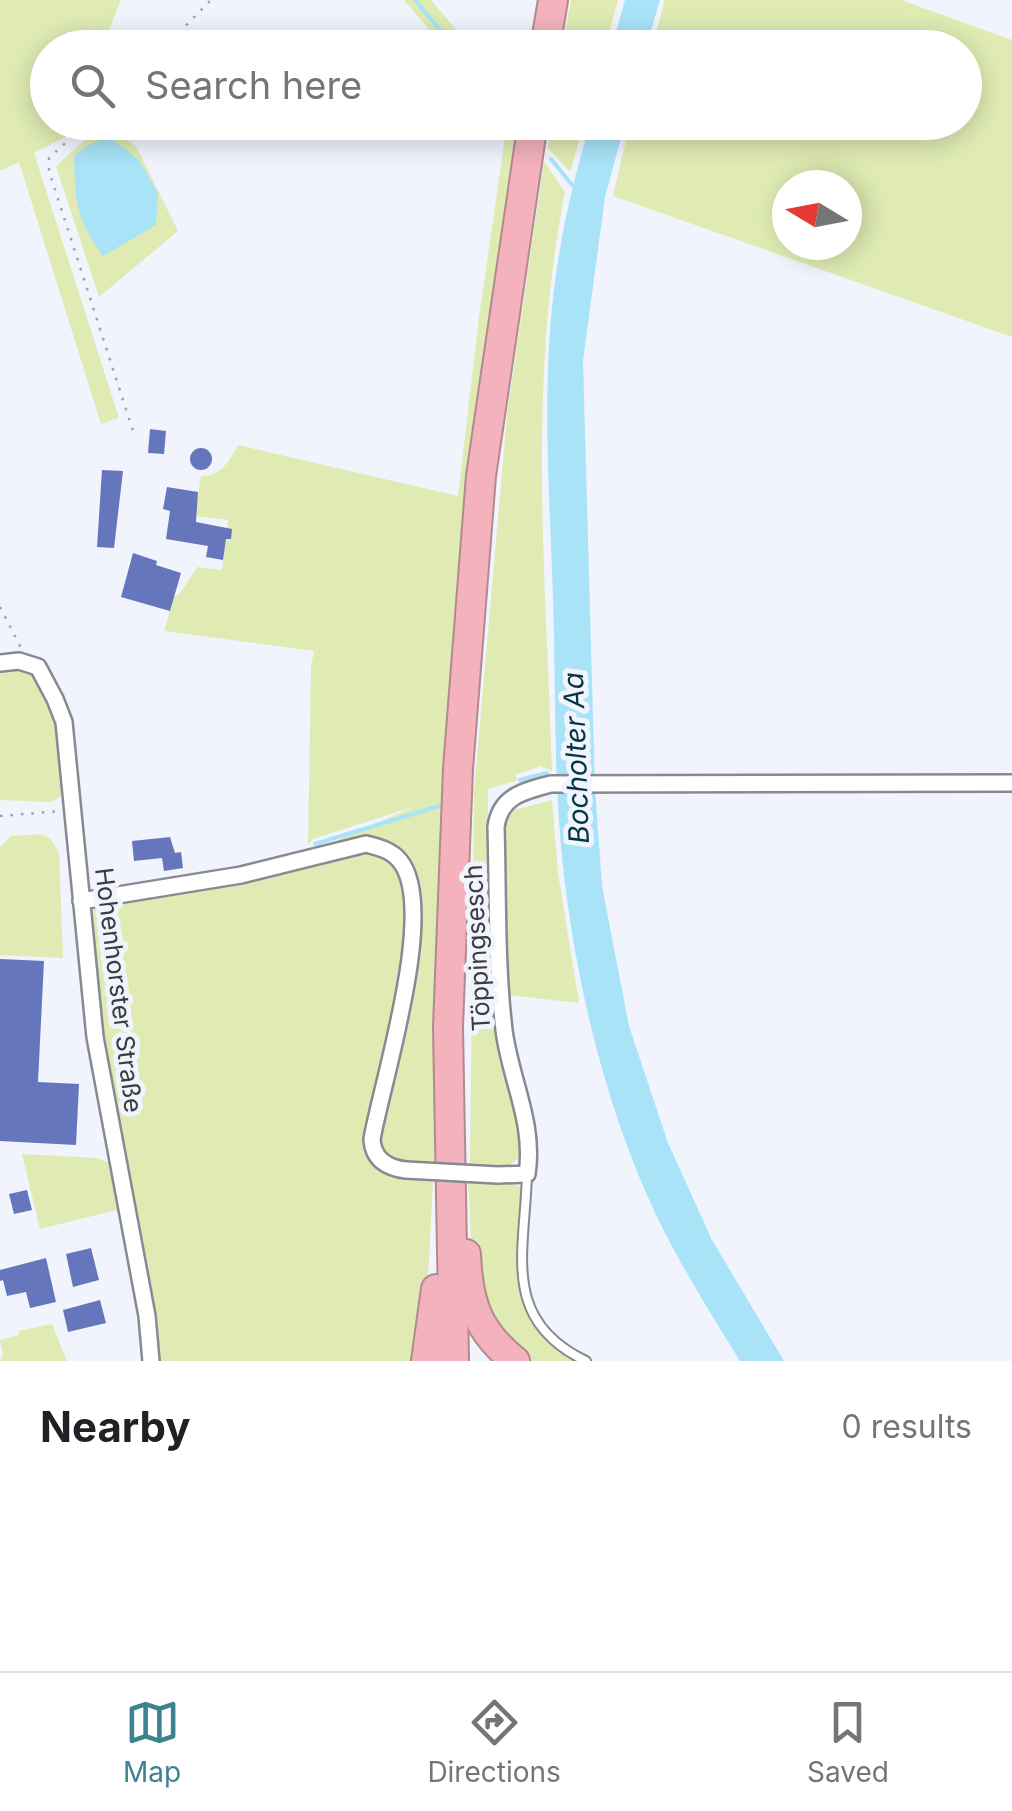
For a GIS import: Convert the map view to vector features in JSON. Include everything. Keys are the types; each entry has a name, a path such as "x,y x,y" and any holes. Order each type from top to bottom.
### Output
{"highway":[{"path":"549,30 553,0"},
{"path":"558,30 563,0"},
{"path":"454,1361 448,1027 461,730 482,476 530,140"},
{"path":"462,1361 458,1146 468,768 492,476 540,140"},
{"path":"458,1146 470,1296 481,1328 515,1361"},
{"path":"426,1361 450,1188"}],"street":[{"path":"0,664 28,663"},
{"name":"Hohenhorster Straße","path":"28,663 44,676 64,722 95,1037 147,1316 151,1361"},
{"name":"Töppingsesch","path":"527,1174 526,1115 504,1028 496,827 505,800 551,784 605,782 1012,783"},
{"path":"81,901 242,876 366,844 384,849 399,860 412,893 399,1030 372,1140 376,1155 383,1163 406,1170 527,1174"}],"lane":[{"path":"527,1174 523,1289 531,1312 546,1334 586,1361"}],"path":[{"path":"182,30 212,0"},
{"path":"68,140 49,158 49,171 133,432"},
{"path":"0,607 28,663"},
{"path":"0,816 72,810"}],"green space":[{"path":"0,0 121,0 109,30 30,30 30,140 59,140 34,153 119,418 101,424 19,162 0,171"},
{"path":"404,0 431,0 457,30 430,30"},
{"path":"571,0 618,0 610,30 565,30"},
{"path":"665,0 901,0 1012,40 1012,337 794,260 862,260 862,170 772,170 772,252 613,196 626,140 982,140 982,30 657,30"},
{"path":"85,140 128,140 136,146 178,231 99,297 56,166"},
{"path":"505,140 516,140 447,854 437,919 434,1162 396,1162 381,1153 377,1137 415,967 421,902 418,881 408,863 383,841 317,849 416,806 313,839 308,845 314,651 164,631 174,597 197,567 222,570 228,520 195,516 201,476 219,471 238,445 458,496"},
{"path":"549,140 579,140 570,172 548,148"},
{"path":"544,161 565,192 553,264 543,408 543,553 552,771 541,766 515,775 518,780 488,789 487,902 498,1055 522,1134 518,1159 506,1167 470,1164 474,791 507,415"},
{"path":"7,664 35,675 59,722 65,793 51,802 0,800 0,666"},
{"path":"552,800 558,873 579,1003 507,995 504,821 510,811"},
{"path":"41,834 51,839 59,853 63,958 0,955 0,847 11,836"},
{"path":"369,853 395,868 405,908 396,1008 380,1086 365,1133 366,1151 383,1171 433,1180 427,1300 416,1361 156,1361 108,1077 89,906 225,886 342,856"},
{"path":"22,1154 97,1158 114,1165 121,1209 40,1229"},
{"path":"468,1181 501,1181 521,1187 524,1195 519,1268 527,1309 554,1345 577,1361 523,1361 474,1294"},
{"path":"52,1324 67,1361 0,1361 0,1340 19,1335 18,1331"}],"water":[{"path":"625,0 660,0 651,30 617,30"},
{"path":"113,140 139,160 158,193 156,225 103,256 87,231 75,185 74,156 88,145"},
{"name":"Bocholter Aa","path":"586,140 620,140 605,197 583,361 595,788 602,886 629,1026 668,1143 712,1240 784,1361 740,1361 660,1223 610,1097 578,964 560,840 548,467 549,339 569,205"}],"building":[{"path":"150,429 166,431 164,454 148,453"},
{"path":"201,448 212,459 201,470 190,459"},
{"path":"102,470 123,471 114,548 97,547"},
{"path":"167,487 198,492 196,522 232,529 223,560 206,557 208,546 166,539 170,511 163,509"},
{"path":"133,553 181,573 170,611 121,597"},
{"path":"170,837 175,853 181,852 183,868 164,871 162,858 134,861 132,841"},
{"path":"0,959 44,961 38,1082 79,1084 76,1145 0,1141"},
{"path":"27,1190 32,1210 14,1214 9,1194"},
{"path":"91,1248 99,1280 73,1287 66,1254"},
{"path":"46,1258 56,1302 30,1308 26,1292 7,1296 0,1270"},
{"path":"100,1300 106,1323 68,1332 63,1310"}],"waterway":[{"path":"415,0 440,30"},
{"path":"551,159 573,186"},
{"name":"Bocholter Aa","path":"520,780 547,773"},
{"path":"315,844 442,805"}]}
